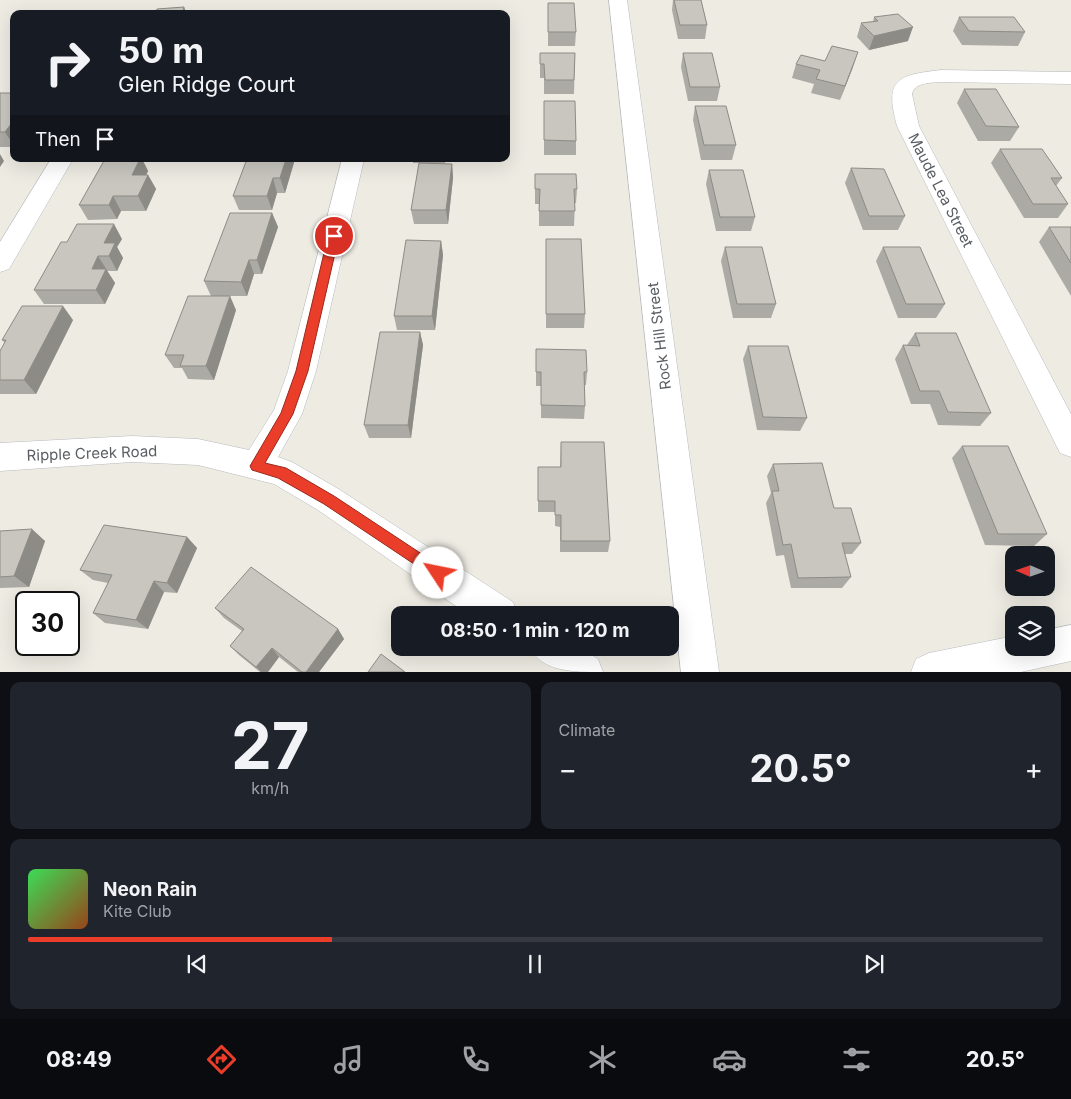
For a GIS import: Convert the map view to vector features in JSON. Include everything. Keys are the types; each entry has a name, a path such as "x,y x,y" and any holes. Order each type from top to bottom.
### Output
{"street":[{"name":"Rock Hill Street","path":"618,0 700,672"},
{"name":"Maude Lea Street","path":"1071,78 941,76 920,78 906,83 900,92 900,100 908,126 1071,444"},
{"path":"0,263 60,162"},
{"path":"256,466 287,414 302,371 352,162"},
{"name":"Ripple Creek Road","path":"0,457 132,449 198,452 281,472 329,500 487,606"},
{"path":"929,672 1071,643"},
{"path":"560,656 585,672"}],"building":[{"path":"674,0 701,0 707,25 680,25"},
{"path":"548,3 574,3 576,32 548,32"},
{"path":"184,7 183,10 157,10 157,9"},
{"path":"898,14 913,27 874,36 861,23 878,21 874,17"},
{"path":"959,17 1014,17 1025,32 969,31"},
{"path":"832,46 858,52 845,86 816,79 820,70 796,64 801,55 825,61"},
{"path":"540,53 575,53 574,80 545,80 544,64 540,64"},
{"path":"683,53 712,53 720,87 690,87"},
{"path":"964,89 996,89 1019,127 986,126"},
{"path":"0,93 10,93 10,125 5,132 0,132"},
{"path":"544,101 575,101 576,141 544,140"},
{"path":"695,106 726,106 736,145 704,145"},
{"path":"1000,149 1042,149 1062,178 1051,178 1068,204 1033,204"},
{"path":"103,162 138,162 132,175 148,175 138,196 113,196 109,205 79,205"},
{"path":"246,162 285,162 280,178 273,178 267,196 233,196"},
{"path":"419,163 452,164 446,210 411,210"},
{"path":"851,168 884,169 905,216 869,216"},
{"path":"709,170 743,170 755,217 720,217"},
{"path":"535,174 576,174 577,189 574,189 575,211 539,211 540,189 535,189"},
{"path":"230,213 272,213 257,260 249,260 241,282 204,281"},
{"path":"77,224 114,224 104,243 115,243 109,256 98,256 92,269 106,269 96,290 34,290 61,242 67,242"},
{"path":"1049,227 1071,227 1071,263"},
{"path":"546,239 581,239 585,314 546,314"},
{"path":"406,240 441,241 432,316 394,316"},
{"path":"725,247 762,247 776,304 737,304"},
{"path":"883,247 920,247 945,304 906,304"},
{"path":"188,296 230,296 206,366 180,366 184,355 165,355"},
{"path":"22,306 63,306 24,380 0,380 0,351 6,340 2,340"},
{"path":"380,332 420,332 408,425 364,425"},
{"path":"915,333 956,333 991,413 948,412 939,391 920,391 903,345 920,346"},
{"path":"748,346 788,346 807,418 763,417"},
{"path":"536,349 586,350 587,372 584,372 585,406 541,405 541,372 536,372"},
{"path":"561,442 604,442 610,541 561,541 561,515 555,515 555,501 538,501 538,467 561,467"},
{"path":"962,446 1008,446 1047,534 998,534"},
{"path":"822,463 834,508 851,508 861,543 842,543 851,577 798,578 791,544 783,545 772,491 779,491 773,464"},
{"path":"104,525 187,537 167,583 154,581 136,620 93,613 112,575 80,570"},
{"path":"32,529 14,576 0,577 0,531"},
{"path":"251,567 338,629 306,672 302,672 272,648 256,667 230,646 244,629 215,608"},
{"path":"381,654 405,672 368,672"}],"route":[{"path":"334,236 302,371 287,414 256,466 281,472 329,500 438,573"}]}
